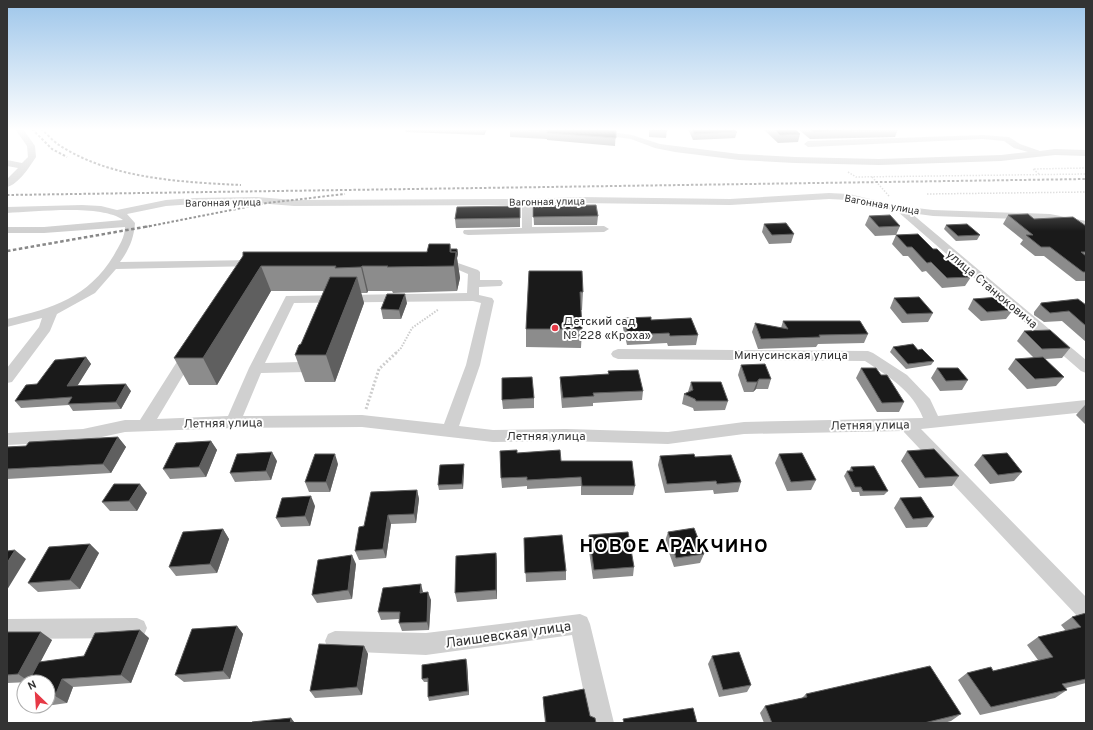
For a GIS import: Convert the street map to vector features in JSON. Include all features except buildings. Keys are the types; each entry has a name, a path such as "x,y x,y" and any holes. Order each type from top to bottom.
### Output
{"street":[{"path":"7,184 27,163"},
{"path":"7,164 25,166"},
{"name":"Вагонная улица","path":"7,210 82,208 101,209 117,213 166,204 194,201 257,200 294,203 527,202 580,200 730,202 829,196 849,197 900,209 933,213 1050,217 1086,224"},
{"path":"527,202 527,231"},
{"name":"улица Станюковича","path":"900,209 1086,368"},
{"path":"7,324 51,312 74,301 91,290 103,279 113,266 126,242 130,229 130,223 126,218 117,213"},
{"path":"7,230 44,230 130,223"},
{"path":"468,232 604,229"},
{"path":"237,277 245,263"},
{"path":"113,266 268,263"},
{"path":"424,265 455,265 474,272 474,290"},
{"path":"233,422 256,368 290,299 450,297 497,283"},
{"path":"449,431 473,365 488,301 474,290"},
{"path":"327,312 332,299"},
{"path":"7,378 45,328 51,312"},
{"path":"256,368 305,367 316,340"},
{"path":"145,425 195,344"},
{"name":"Минусинская улица","path":"618,354 868,356 902,379 925,403 932,422"},
{"name":"Летняя улица","path":"7,439 83,436 125,426 233,422 362,422 493,436 566,435 668,438 744,428 907,425 1086,406"},
{"path":"907,425 1086,611"},
{"name":"Лаишевская улица","path":"335,641 426,644 580,624 602,723"},
{"path":"7,629 137,628"}],"path":[{"path":"1040,174 1033,169 1086,168"},
{"path":"856,177 1086,174"},
{"path":"872,177 900,209"},
{"path":"927,194 1086,192"},
{"path":"362,422 379,369 401,348 412,328 442,306 450,297"}],"railway":[{"path":"96,163 124,172 147,177 241,185"},
{"path":"7,195 1086,179"},
{"path":"145,227 267,203 345,194"},
{"path":"7,251 150,226"}],"place":[{"name":"Детский сад № 228 «Кроха»","path":"555,328"}],"district":[{"name":"НОВОЕ АРАКЧИНО","path":"674,545"}]}
